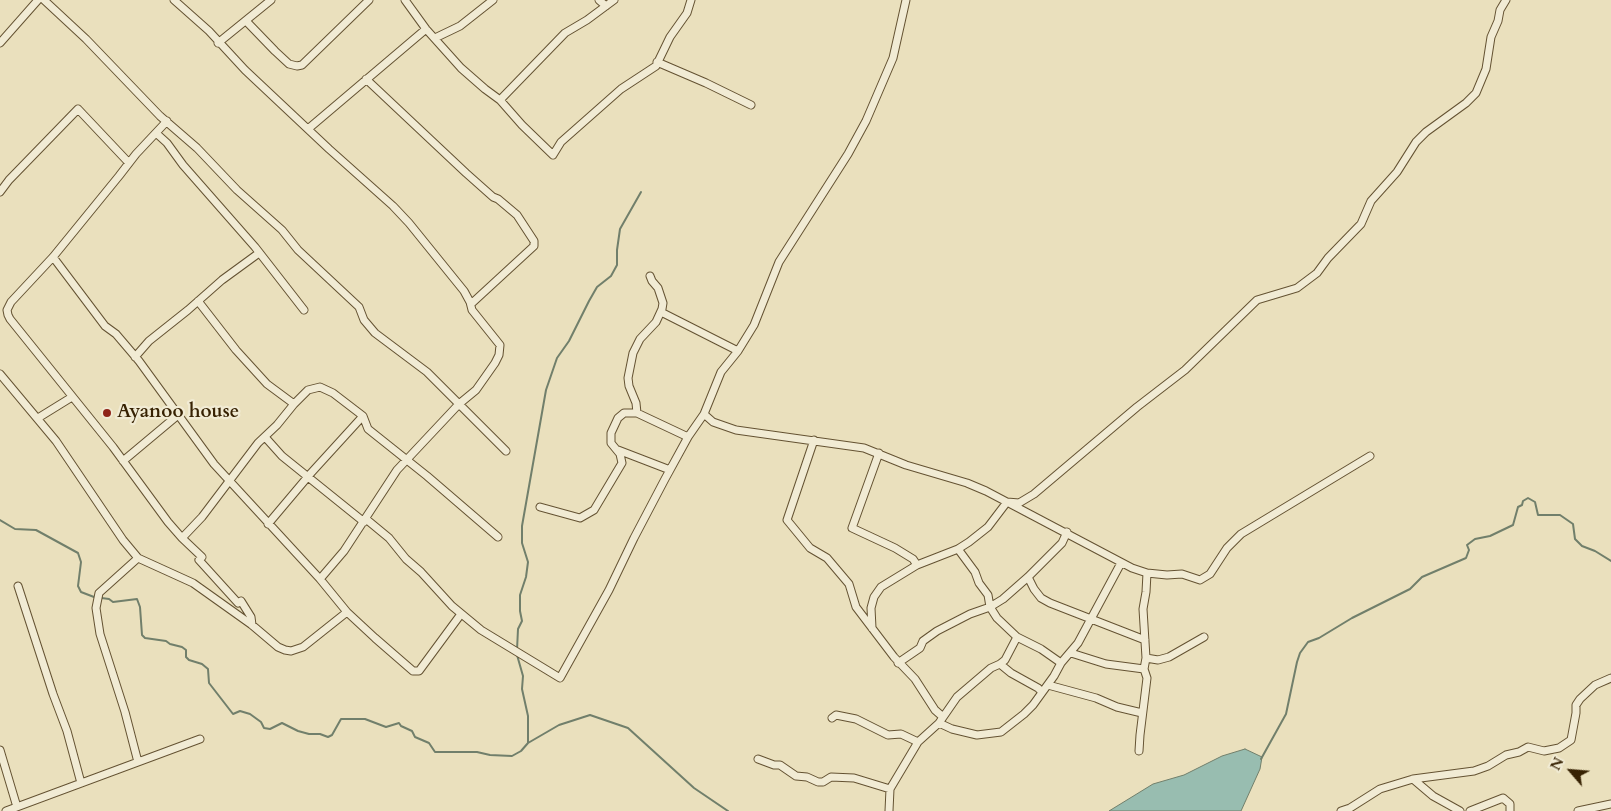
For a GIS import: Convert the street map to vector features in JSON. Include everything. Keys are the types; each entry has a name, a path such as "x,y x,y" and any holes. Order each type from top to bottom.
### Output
{"street":[{"path":"0,43 38,0"},
{"path":"44,0 160,116 197,148 237,190 282,230 298,250 359,307 364,320 375,333 418,365 506,451"},
{"path":"174,0 209,31 218,43 308,129 392,206 464,291 476,316 498,342 500,351 495,363 476,390 459,404 407,459 387,484 344,551 320,579"},
{"path":"218,43 270,0"},
{"path":"246,21 289,64 297,66 302,65 369,0"},
{"path":"405,0 426,29 462,68 485,90 500,100 522,125 553,155 561,142 626,85 656,66 670,37 687,13 691,0"},
{"path":"435,38 460,26 493,0"},
{"path":"598,0 606,6"},
{"path":"500,100 565,33 614,0"},
{"path":"264,437 282,456 388,538 406,559 461,614 481,630 560,678 609,590 634,538 688,437 704,414 721,372 738,351 754,325 779,262 834,177 866,121 893,58 906,0"},
{"path":"1007,502 1019,503 1040,489 1137,407 1185,370 1258,300 1297,288 1317,273 1328,258 1361,224 1371,201 1397,172 1416,142 1476,93 1486,69 1491,37 1498,21 1500,10 1506,0"},
{"path":"308,129 426,29"},
{"path":"657,62 706,83 751,106"},
{"path":"366,79 466,173 517,215 534,241 534,246 471,304"},
{"path":"0,192 9,180 78,109 129,163"},
{"path":"167,121 129,163 53,257 11,302 7,310 10,319 182,538 202,557 199,560 238,604 241,601 251,617 252,625"},
{"path":"156,133 259,253 304,310"},
{"path":"135,357 149,341 222,280 259,253"},
{"path":"53,257 105,326 116,334 135,357 200,447 229,482 320,579 347,612 414,671 419,671 425,666 461,614"},
{"path":"637,413 636,403 628,378 633,353 640,339 656,322 663,303 650,276"},
{"path":"198,301 236,350 267,384 294,404"},
{"path":"661,312 738,351"},
{"path":"0,374 38,418 83,479 122,540 138,558 192,583 252,625 278,648 291,651 303,647 347,612"},
{"path":"182,538 202,517 258,443 308,390 320,387 333,392 363,416 368,429 407,459 498,537"},
{"path":"38,418 72,397"},
{"path":"540,507 580,518 594,510 622,463 618,450 611,443 613,426 618,418 624,414 637,413 688,437"},
{"path":"704,414 712,422 736,430 864,448 879,453 906,465 967,483 986,491 1067,532 1121,563 1147,572 1167,575 1182,574 1200,580 1210,574 1227,548 1241,534 1370,456"},
{"path":"123,461 178,415"},
{"path":"268,524 307,476 363,416"},
{"path":"814,440 786,520 810,548 827,558 849,584 856,607 898,662 915,679 941,720 952,729 976,735 1001,732 1024,714 1048,685 1061,663 1071,653 1121,563"},
{"path":"618,450 670,470"},
{"path":"879,453 852,528 895,548 913,559 917,565"},
{"path":"872,628 874,597 881,587 917,565 958,549 969,542 988,527 1007,502"},
{"path":"898,662 920,648 924,641 937,631 970,614 990,607 1003,598 1028,577 1062,543 1067,532"},
{"path":"958,549 975,572 979,583 988,595 990,607 998,618 1017,637 1041,649 1061,663"},
{"path":"138,558 99,593 96,615 138,762"},
{"path":"1139,751 1142,713 1148,678 1144,669 1146,658 1143,609 1147,572"},
{"path":"1028,577 1041,598 1050,603 1145,640"},
{"path":"18,586 67,731 81,784"},
{"path":"888,811 890,789 918,742 941,720 957,697 991,668 1005,660 1017,637"},
{"path":"1146,658 1158,660 1169,657 1204,637"},
{"path":"1071,653 1106,664 1144,669"},
{"path":"1000,664 1011,674 1042,692"},
{"path":"1341,811 1350,808 1380,789 1413,779 1474,771 1488,766 1506,755 1519,752 1528,747 1544,751 1559,748 1571,740 1576,705 1580,699 1595,685 1611,678"},
{"path":"1048,685 1142,713"},
{"path":"832,718 836,715 856,719 888,735 901,734 918,742"},
{"path":"6,811 200,738"},
{"path":"0,750 17,807"},
{"path":"758,759 774,765 780,765 796,776 807,777 818,782 831,778 854,778 890,789"},
{"path":"1413,779 1433,796 1460,811"},
{"path":"1470,811 1503,798 1510,804 1510,811"},
{"path":"1578,811 1611,804"}],"water":[{"path":"1245,749 1262,757 1260,769 1241,811 1109,811 1153,784 1184,775 1222,756"}],"waterway":[{"path":"517,650 518,629 522,621 520,595 526,577 528,562 522,543 522,526 546,390 557,358 569,341 589,301 597,287 611,276 617,265 620,229 641,192"},
{"path":"1261,759 1286,714 1297,662 1300,653 1308,642 1319,638 1352,618 1410,589 1422,577 1466,558 1469,550 1467,545 1475,539 1490,536 1513,525 1518,507 1528,498 1535,502 1538,515 1560,515 1573,524 1575,539 1582,546 1595,551 1611,561"},
{"path":"0,520 15,529 36,530 78,553 81,562 78,586 81,592 94,597 109,599 113,602 137,599 140,607 142,635 145,638 166,641 186,650 186,657 189,660 202,664 208,669 209,683 233,714 240,711 250,714 261,722 264,728 270,729 282,723 298,731 328,737 332,735 341,719 365,719 386,727 399,723 401,726 412,731 415,737 429,743 435,752 477,752 490,755 512,756 521,751 528,743 559,725 590,715 628,728 694,788 728,811"},
{"path":"517,655 523,676 522,689 528,716 528,743"}],"place":[{"name":"Ayanoo house","path":"107,413"}]}
